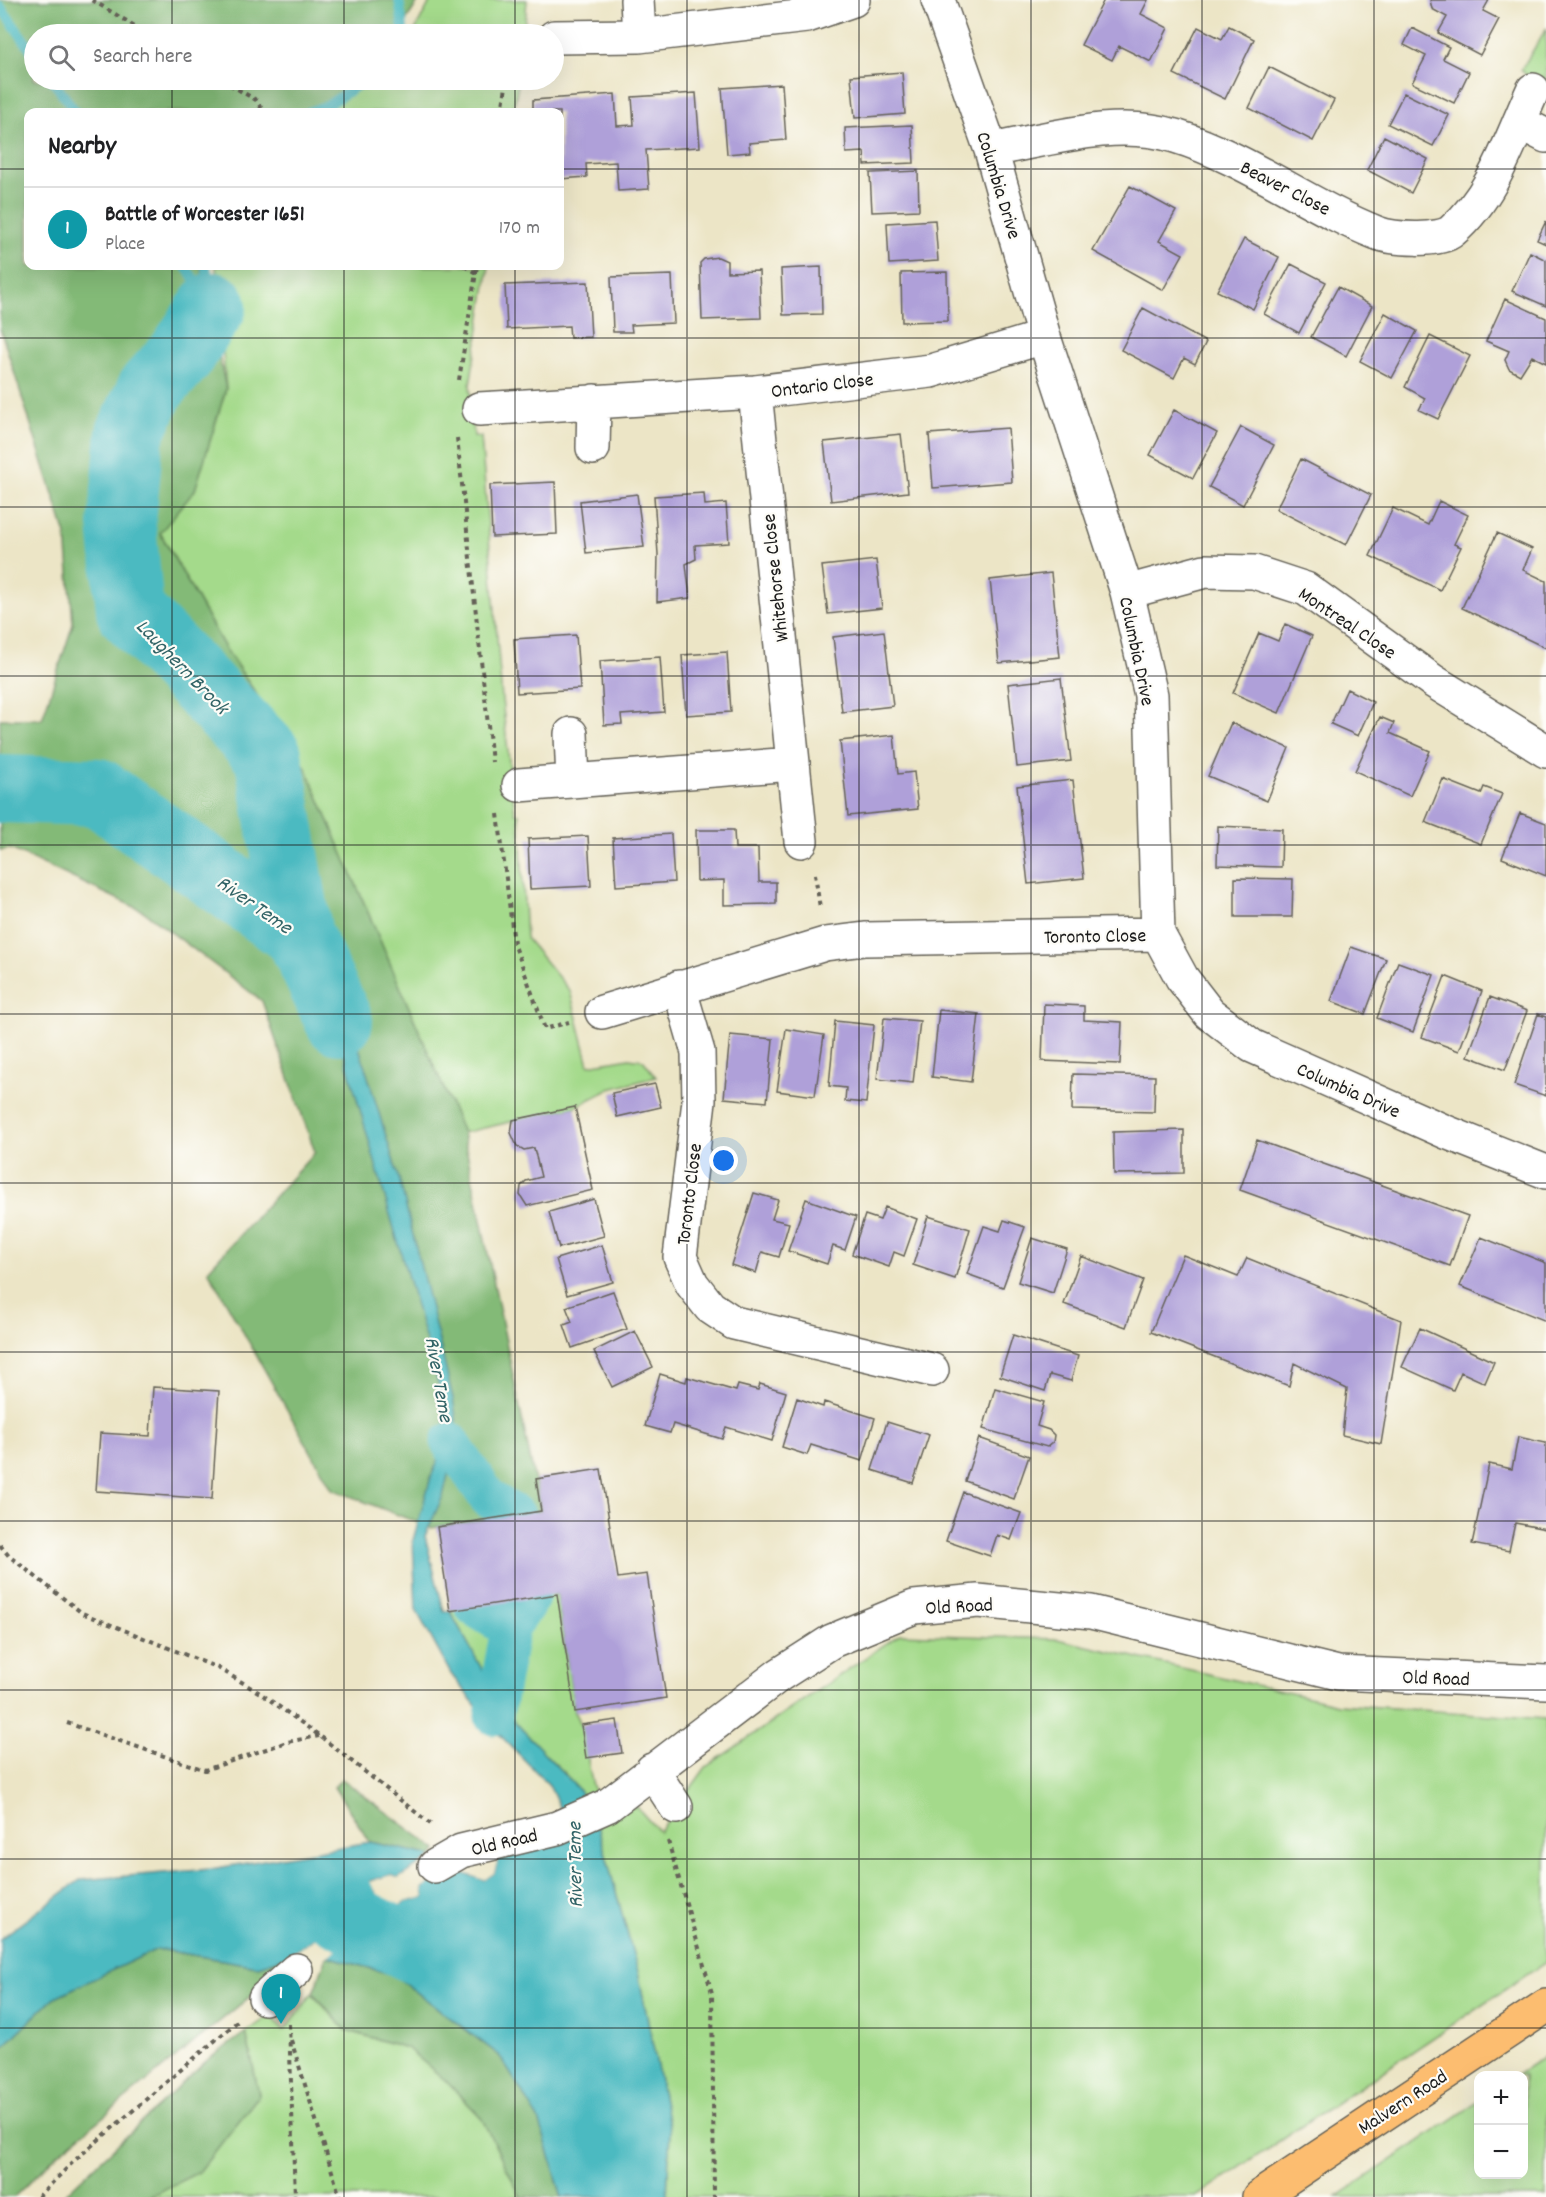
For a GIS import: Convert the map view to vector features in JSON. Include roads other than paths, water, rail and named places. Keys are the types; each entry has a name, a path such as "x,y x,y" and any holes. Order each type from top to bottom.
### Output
{"main road":[{"name":"Malvern Road","path":"1259,2197 1546,2006"}],"street":[{"path":"637,0 639,36"},
{"path":"564,37 639,36 807,16 854,0"},
{"name":"Columbia Drive","path":"938,0 991,150 1044,337 1127,592 1151,695 1158,934 1182,978 1209,1013 1252,1046 1446,1132 1546,1172"},
{"name":"Beaver Close","path":"991,150 1091,131 1135,128 1175,136 1229,159 1378,234 1416,239 1450,233 1486,194 1532,129 1533,90"},
{"name":"Ontario Close","path":"468,398 594,401 755,392 931,371 1044,337"},
{"name":"Whitehorse Close","path":"755,392 801,841"},
{"path":"593,448 594,401"},
{"name":"Montreal Close","path":"1127,592 1205,571 1254,573 1306,590 1433,681 1546,752"},
{"path":"571,734 573,781"},
{"path":"519,785 793,764"},
{"name":"Toronto Close","path":"602,1012 825,944 865,939 1158,934"},
{"name":"Toronto Close","path":"679,987 698,1052 699,1101 680,1257 692,1284 710,1307 734,1323 932,1370"},
{"name":"Old Road","path":"448,1858 557,1828 607,1806 779,1675 832,1641 914,1607 978,1600 1091,1612 1338,1673 1546,1682"},
{"path":"652,1770 676,1807"},
{"path":"266,1998 296,1970"}],"water":[{"path":"305,933 355,1034 400,1182 453,1398 457,1423 452,1458 443,1496 425,1536 444,1611 450,1611 505,1711 579,1790 586,1803 562,1813 549,1785 495,1730 451,1674 416,1610 413,1540 431,1477 446,1442 444,1404 345,1057 290,941"},
{"path":"597,1823 638,1972 670,2130 667,2197 562,2197 539,2119 499,2055 394,1975 327,1956 356,1936 380,1932 377,1920 405,1902 424,1897 422,1889 446,1875 457,1873 484,1880 494,1873 499,1856"},
{"path":"370,1842 433,1856 398,1879 391,1875 370,1881 378,1894 348,1915 324,1920 330,1929 286,1957 258,1966 157,1949 53,1998 0,2050 0,1939 80,1880 211,1869"}],"waterway":[{"name":"Laughern Brook","path":"399,0 402,24"},
{"path":"0,6 24,40"},
{"path":"60,90 73,108"},
{"name":"Laughern Brook","path":"320,108 350,90"},
{"path":"188,270 213,306"},
{"name":"Laughern Brook","path":"207,270 212,301"},
{"name":"Laughern Brook","path":"213,306 181,355 152,387 130,433 122,524 130,611 268,755 299,935"},
{"name":"River Teme","path":"0,789 98,792 299,935 339,1021"},
{"path":"450,1442 489,1499 516,1515"},
{"path":"494,1716 510,1629 530,1598"},
{"path":"474,1607 510,1629"},
{"name":"River Teme","path":"253,1905 321,1904 462,1973"}],"place":[{"name":"Battle of Worcester 1651","path":"281,2024"}]}
